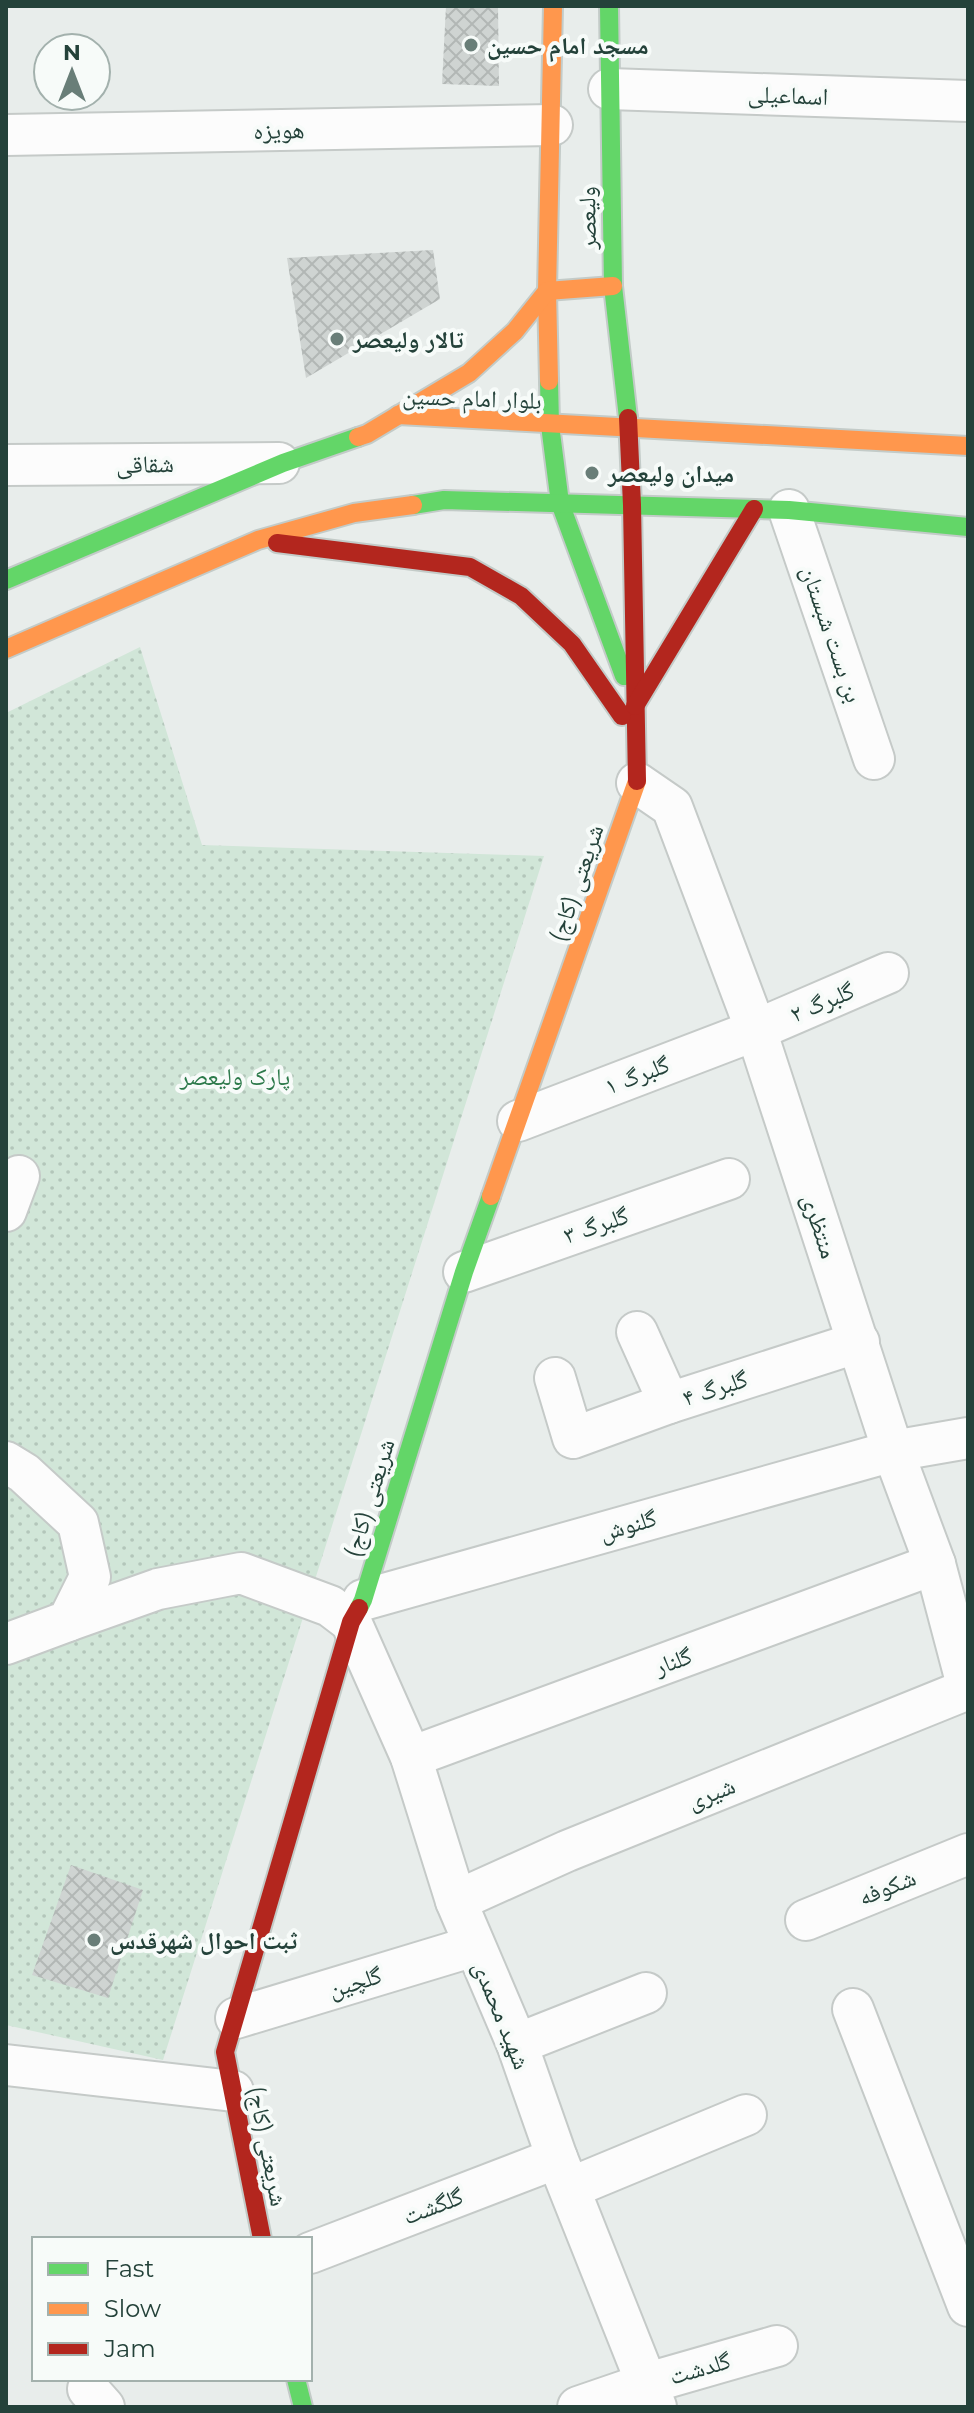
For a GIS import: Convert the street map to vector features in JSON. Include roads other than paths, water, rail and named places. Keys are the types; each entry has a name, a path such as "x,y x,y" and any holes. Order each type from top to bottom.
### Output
{"street":[{"name":"ولیعصر","path":"553,6 547,291 550,425 560,503 635,706"},
{"name":"ولیعصر","path":"609,6 613,286 629,429 635,706"},
{"name":"اسماعیلی","path":"609,89 968,101"},
{"name":"هویزه","path":"6,135 552,125"},
{"path":"398,415 469,373 515,331 547,291 613,286"},
{"name":"بلوار امام حسین","path":"6,580 283,463 367,434 398,415 968,446"},
{"name":"شقاقی","path":"6,465 283,463"},
{"path":"6,649 258,540 354,513 444,500 772,509 968,527"},
{"path":"635,706 772,509"},
{"name":"بن بست شبستان","path":"772,509 874,759"},
{"path":"258,540 470,567 521,596 572,644 638,738"},
{"name":"شریعتی (کاج)","path":"262,2237 225,2052 357,1611 464,1272 637,783 635,706"},
{"name":"منتظری","path":"637,783 672,807 756,1030 893,1451 935,1564 968,1689"},
{"name":"گلبرگ ۲","path":"756,1030 888,973"},
{"name":"گلبرگ ۱","path":"518,1121 756,1030"},
{"name":"گلبرگ ۳","path":"464,1272 729,1179"},
{"path":"637,1332 669,1403"},
{"name":"گلبرگ ۴","path":"555,1378 573,1438 669,1403 859,1342"},
{"path":"893,1451 968,1438"},
{"name":"گلنوش","path":"357,1611 893,1451"},
{"path":"6,1462 24,1473 78,1523 90,1577 68,1621"},
{"name":"گلنار","path":"411,1757 935,1564"},
{"path":"6,1644 158,1589 241,1573 330,1606 357,1611"},
{"name":"شهید محمدی","path":"357,1611 411,1757 456,1901 517,2044 564,2173 652,2395"},
{"name":"شیری","path":"456,1901 567,1851 968,1689"},
{"name":"شکوفه","path":"806,1920 968,1854"},
{"name":"گلچین","path":"236,2018 474,1946"},
{"path":"517,2044 646,1993"},
{"path":"853,2009 968,2306"},
{"path":"6,2065 233,2091"},
{"name":"گلگشت","path":"312,2252 746,2115"},
{"name":"گلدشت","path":"578,2407 652,2395 777,2346"},
{"path":"296,2381 303,2407"}],"place":[{"name":"مسجد امام حسین","path":"471,45"},
{"name":"تالار ولیعصر","path":"337,339"},
{"name":"میدان ولیعصر","path":"592,473"},
{"name":"ثبت احوال شهرقدس","path":"94,1940"}],"park label":[{"name":"پارک ولیعصر","path":"235,1076"}]}
